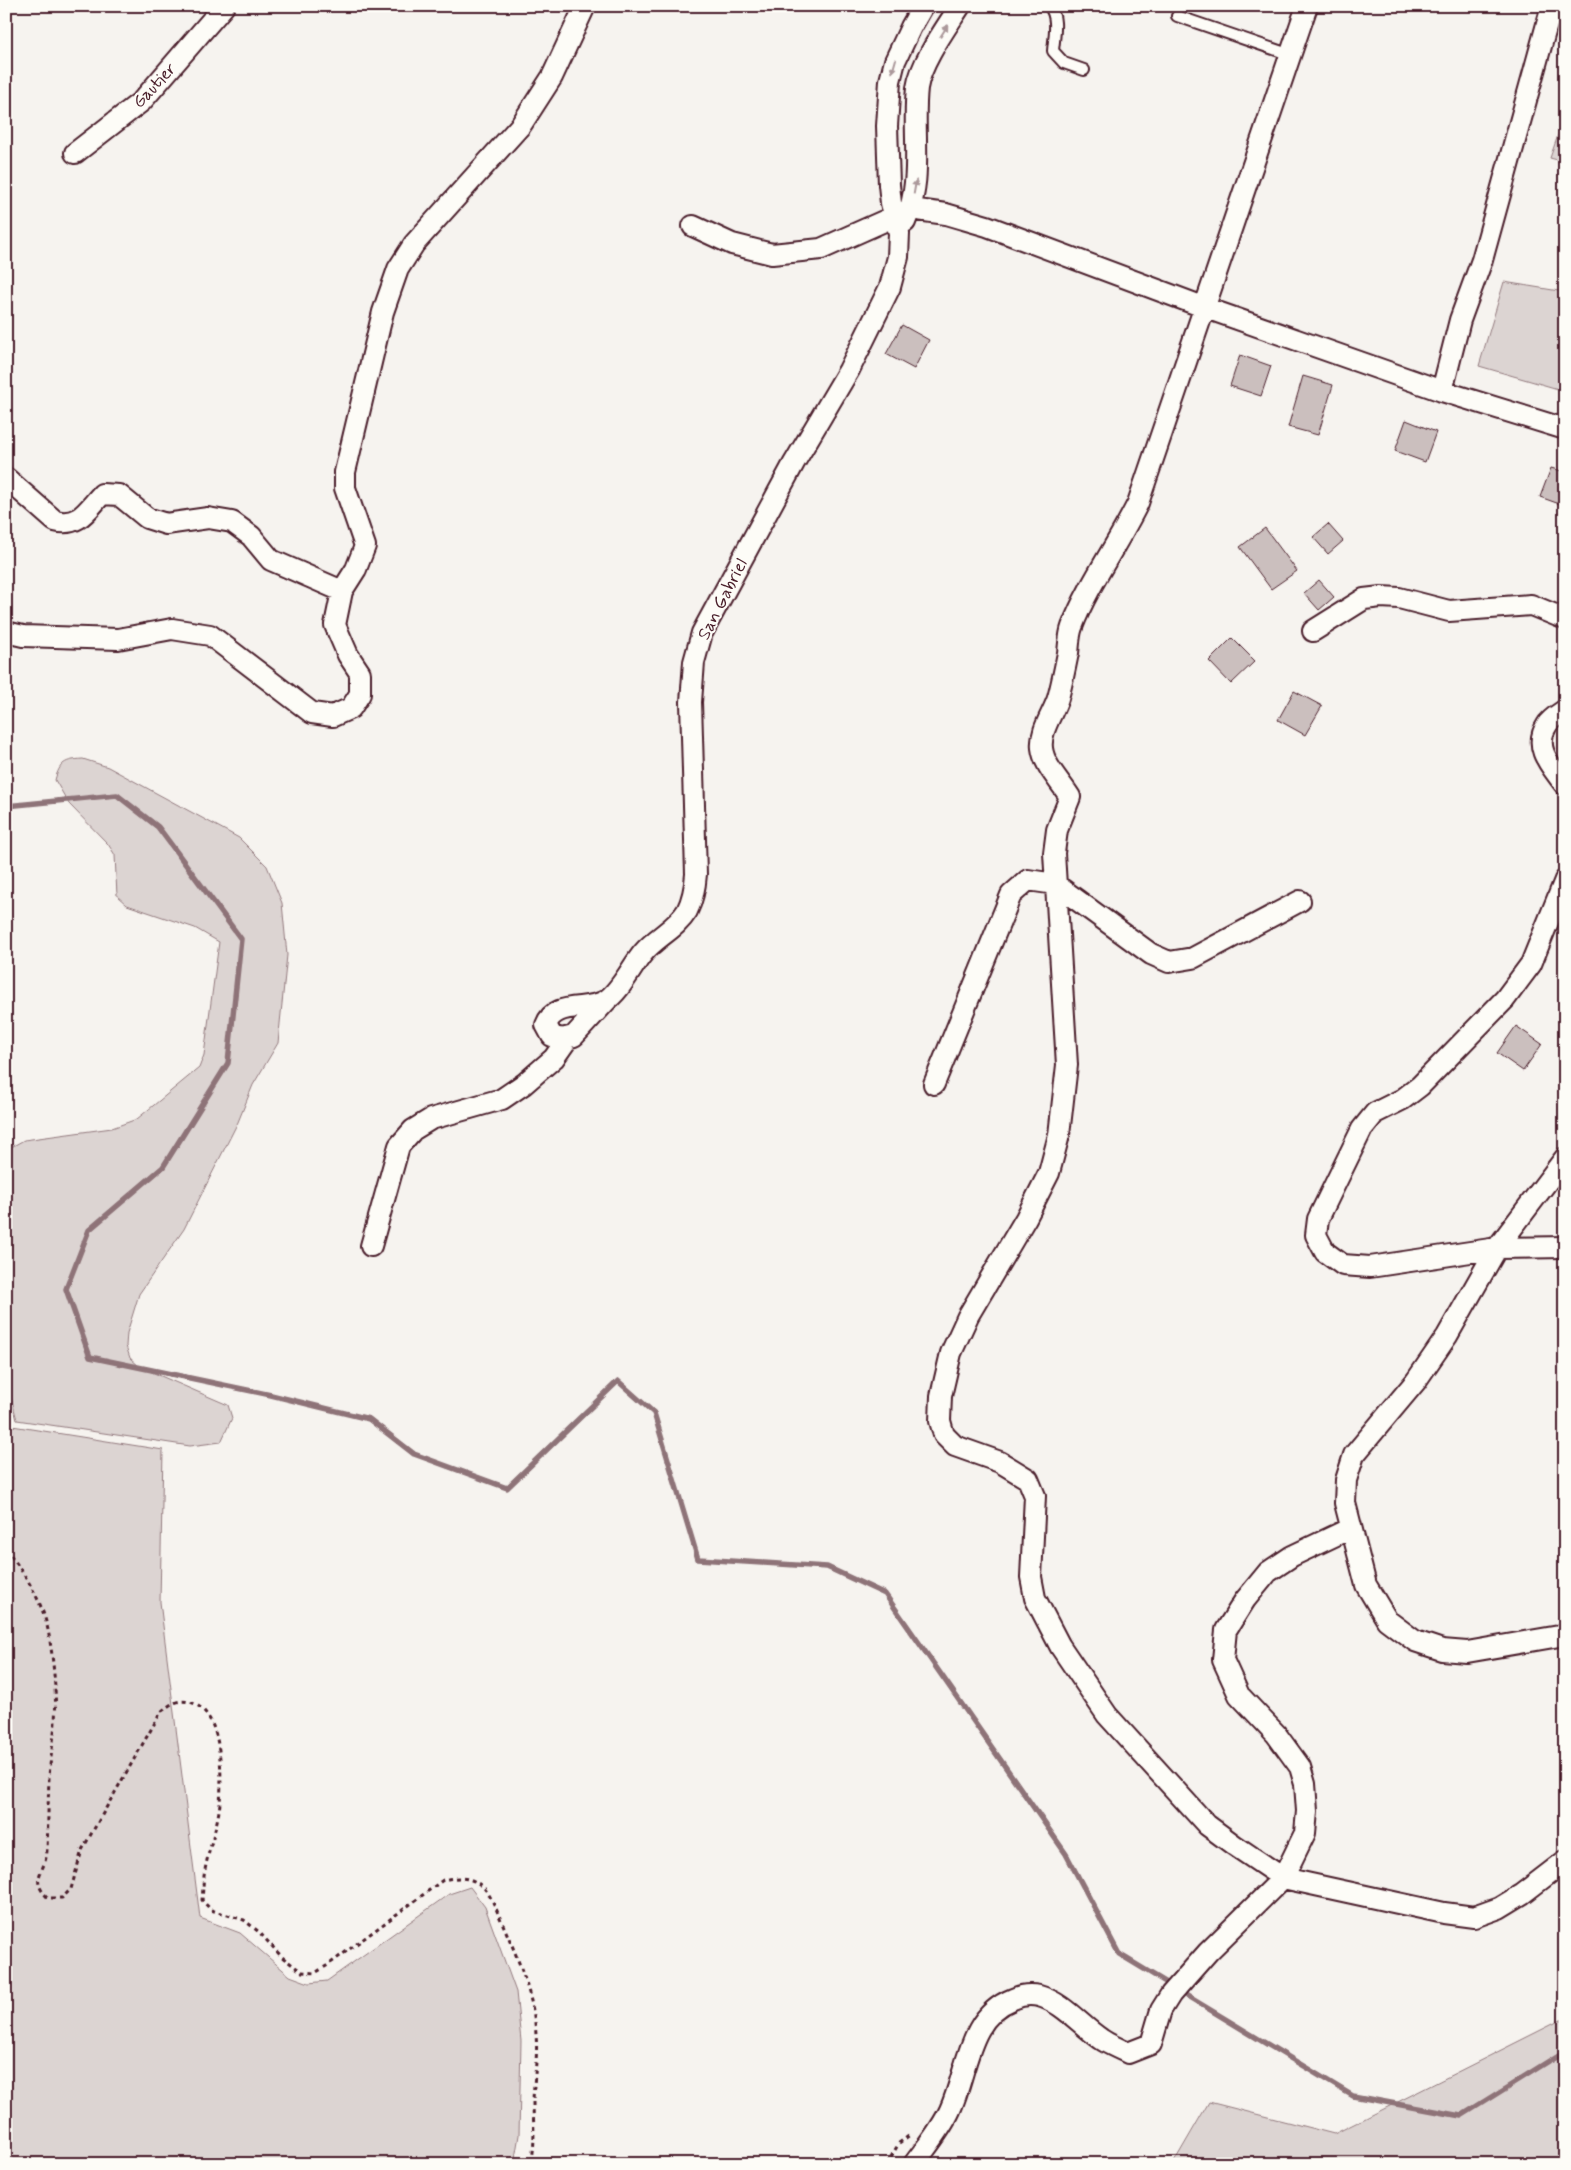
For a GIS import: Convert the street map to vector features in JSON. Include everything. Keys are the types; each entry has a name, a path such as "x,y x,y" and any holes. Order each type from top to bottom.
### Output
{"street":[{"name":"Gautier","path":"75,153 142,101 224,6"},
{"path":"6,632 23,636 118,638 172,629 210,635 312,713 332,716 352,708 360,694 360,672 348,655 335,625 342,591 356,569 365,546 345,488 345,472 384,312 398,269 414,244 521,125 552,78 585,6"},
{"path":"902,219 889,185 887,126 890,81 895,62 923,6"},
{"path":"902,219 916,177 918,86 932,50 960,6"},
{"path":"1308,6 1138,503 1122,536 1085,597 1071,629 1063,678 1057,700 1045,726 1042,748 1050,768 1059,778 1070,797 1057,830 1054,853 1067,1066 1059,1135 1048,1173 1026,1218 968,1316 952,1353 942,1396 940,1421 944,1436 955,1446 1000,1462 1028,1478 1035,1496 1031,1577 1035,1598 1060,1646 1107,1715 1207,1825 1283,1878 1474,1918 1499,1908 1522,1894 1565,1860"},
{"path":"1442,391 1460,320 1482,260 1552,6"},
{"path":"693,226 732,244 772,254 821,249 902,219 946,214 987,226 1206,308 1442,391 1565,429"},
{"name":"San Gabriel","path":"370,1246 399,1146 413,1130 431,1119 502,1099 524,1084 554,1058 568,1038 574,1036 607,1000 643,952 675,926 686,912 694,895 696,874 691,702 694,662 702,633 794,463 870,331 890,287 898,257 902,219"},
{"path":"6,478 55,521 64,523 80,519 102,494 119,495 147,518 166,524 208,518 232,522 251,536 270,560 342,591"},
{"path":"1313,631 1364,599 1381,596 1399,598 1449,612 1531,605 1565,619"},
{"path":"1565,710 1547,724 1541,742 1544,757 1565,785"},
{"path":"934,1084 1012,895 1028,880 1040,880 1055,884 1151,954 1169,962 1193,958 1300,901"},
{"path":"1565,880 1531,964 1505,999 1420,1086 1403,1099 1375,1113 1362,1129 1318,1219 1316,1235 1325,1252 1342,1265 1370,1267 1498,1248 1565,1247"},
{"path":"568,1038 562,1039 552,1036 546,1025 549,1016 561,1009 594,1006 607,1000"},
{"path":"1565,1158 1498,1248 1447,1336 1416,1381 1354,1455 1346,1480 1345,1503 1366,1585 1387,1620 1415,1641 1442,1650 1467,1652 1565,1635"},
{"path":"914,2164 944,2123 957,2092 968,2052 975,2035 988,2014 1004,2002 1021,1995 1037,1996 1055,2002 1101,2040 1128,2052 1151,2044 1161,2010 1171,1994 1208,1952 1283,1878 1306,1833 1305,1784 1300,1767 1276,1734 1240,1695 1223,1660 1226,1630 1245,1600 1268,1572 1292,1556 1352,1528"}],"lane":[{"path":"1049,6 1052,10 1055,25 1053,51 1064,63 1084,70"},
{"path":"1178,16 1291,55"}],"path":[{"path":"6,1549 26,1574 38,1602 48,1628 53,1667 56,1719 49,1776 47,1858 37,1880 39,1889 48,1898 62,1898 71,1889 82,1850 161,1712 169,1705 181,1700 196,1705 208,1715 216,1734 220,1754 220,1803 204,1870 202,1900 211,1910 244,1920 259,1932 282,1958 302,1972 315,1973 328,1965 444,1880 459,1877 472,1880 483,1887 494,1903 512,1944 525,1977 532,2006 536,2036 533,2103 535,2136 531,2164"}],"shaded area":[{"path":"1565,115 1565,162 1550,158"},
{"path":"1504,282 1565,292 1565,391 1479,366"},
{"path":"83,759 108,767 239,838 267,866 282,903 287,955 278,1043 253,1085 238,1122 184,1229 139,1294 127,1333 126,1346 130,1358 140,1367 228,1405 232,1418 221,1442 190,1446 17,1420 6,1378 6,1150 24,1140 112,1128 137,1119 199,1068 204,1055 219,942 195,928 127,905 117,896 115,855 108,844 69,804 55,780 59,769 64,763"},
{"path":"6,1425 163,1450 160,1602 200,1918 240,1933 290,1976 309,1983 327,1981 449,1894 470,1887 485,1907 516,1992 521,2041 519,2135 514,2164 6,2164"},
{"path":"1565,2018 1565,2164 1173,2164 1209,2102 1334,2134"}],"building":[{"path":"902,325 929,340 914,369 886,354"},
{"path":"1240,355 1271,366 1261,396 1230,386"},
{"path":"1303,376 1333,385 1318,435 1288,427"},
{"path":"1406,420 1436,432 1425,462 1395,451"},
{"path":"1551,468 1565,472 1565,506 1540,497"},
{"path":"1328,524 1343,541 1328,554 1313,537"},
{"path":"1265,528 1297,571 1271,589 1240,547"},
{"path":"1319,580 1334,597 1319,610 1304,593"},
{"path":"1232,638 1255,661 1231,684 1209,661"},
{"path":"1294,691 1322,706 1305,735 1278,720"},
{"path":"1516,1026 1542,1044 1523,1071 1497,1053"}],"waterway":[{"path":"6,806 117,795 158,827 241,939 228,1063 163,1167 89,1230 66,1289 90,1357 271,1395 369,1419 414,1454 507,1488 618,1381 654,1413 698,1559 827,1567 885,1594 1066,1854 1119,1954 1172,1986"},
{"path":"1179,1991 1353,2096 1461,2116 1565,2051"}]}
